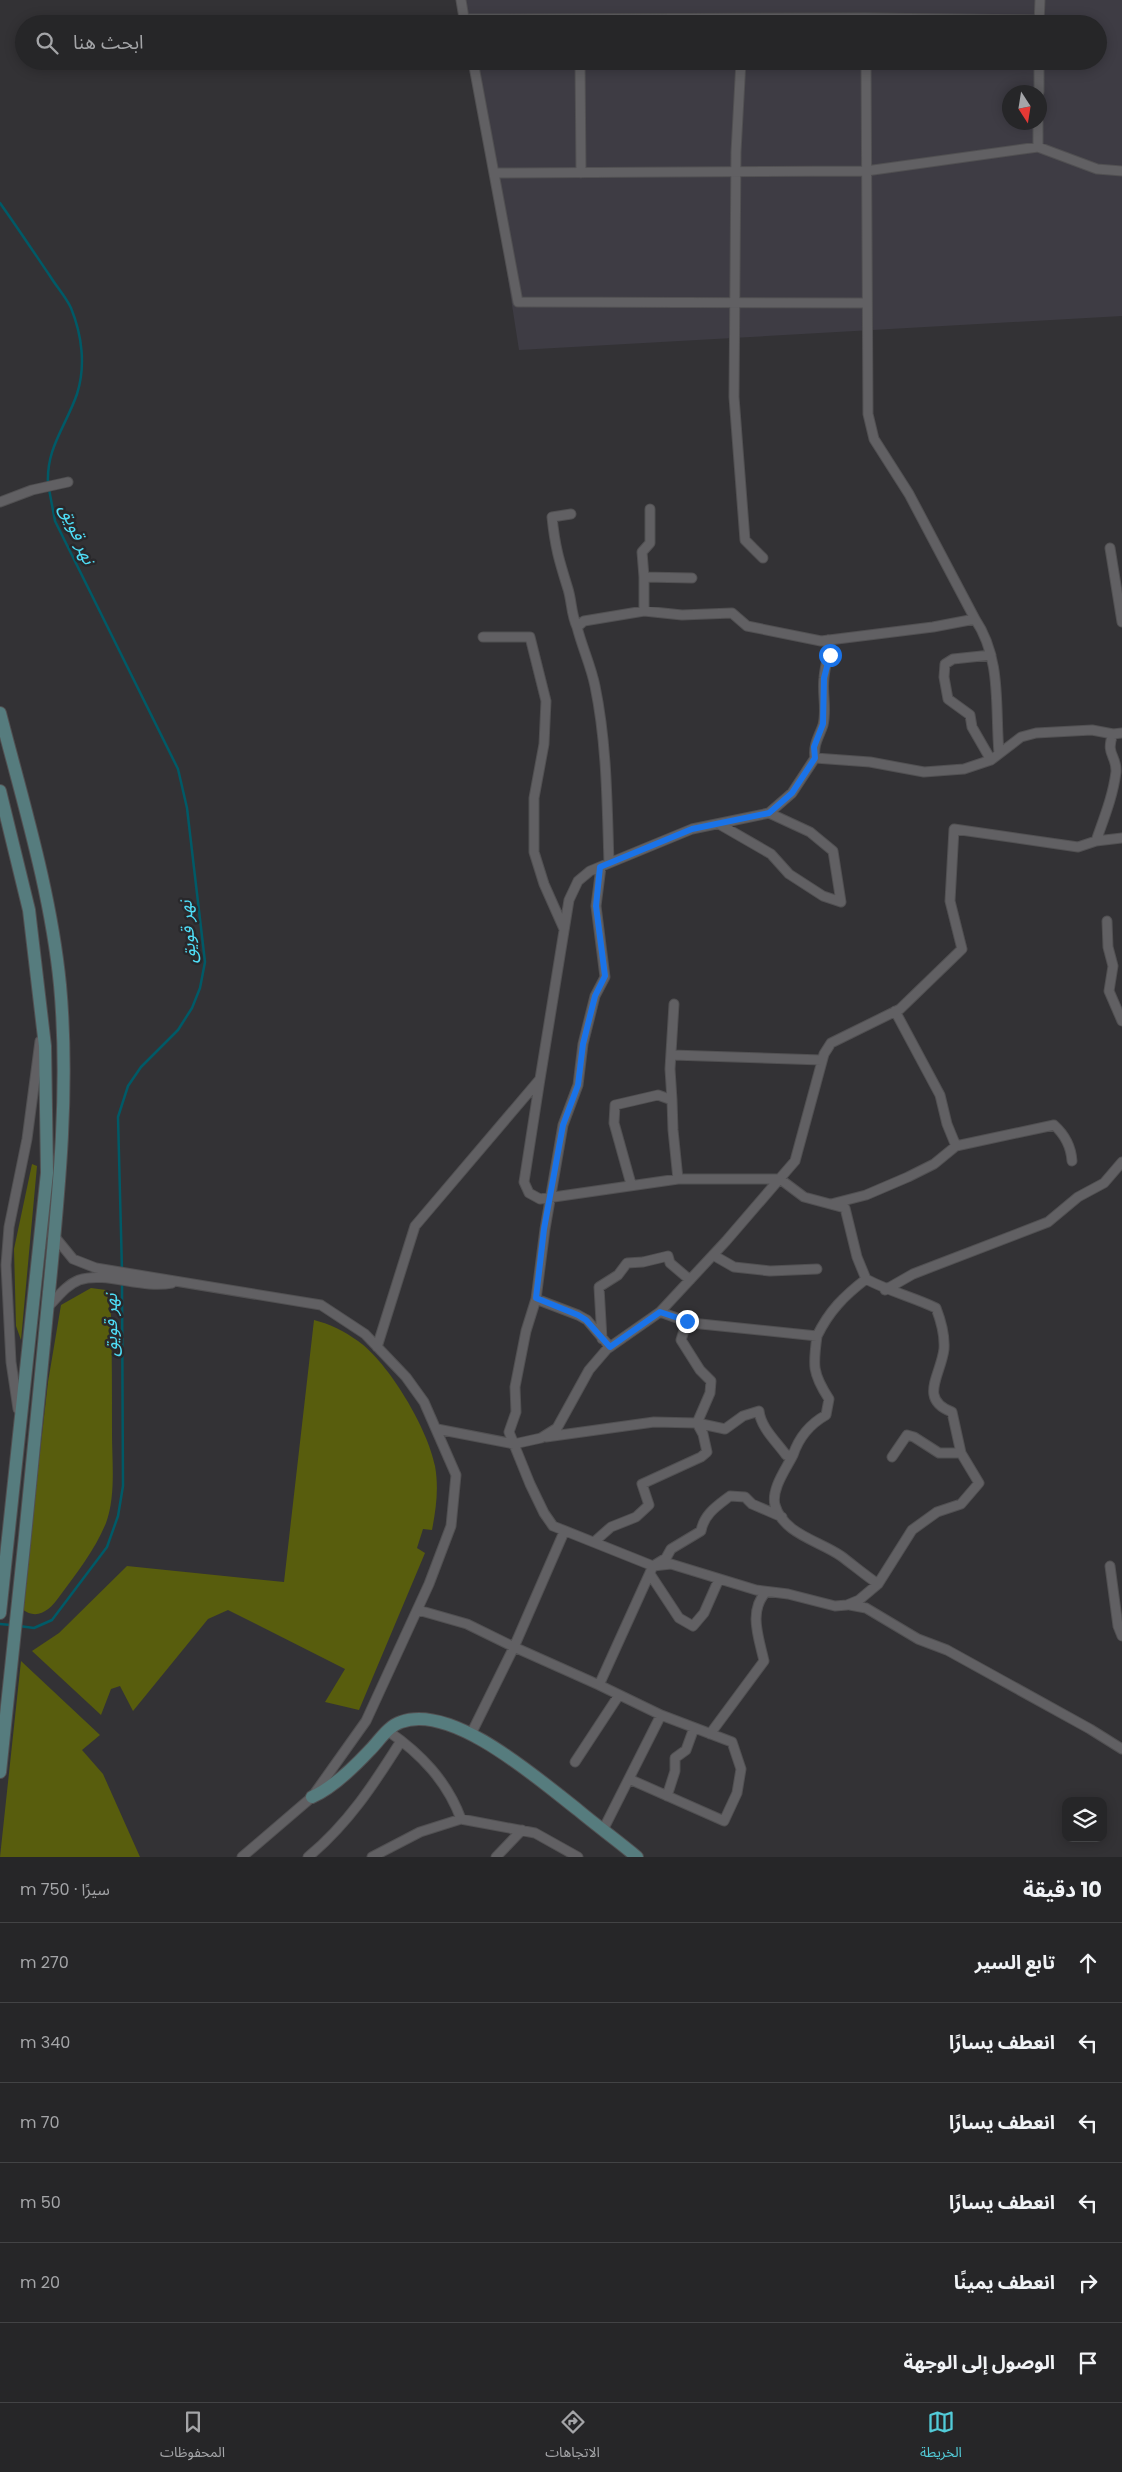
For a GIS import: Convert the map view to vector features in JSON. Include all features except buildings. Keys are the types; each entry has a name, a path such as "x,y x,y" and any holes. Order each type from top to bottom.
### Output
{"main road":[{"path":"0,713 34,847 48,914 60,984 64,1057 63,1136 55,1237 0,1772"},
{"path":"0,791 29,910 45,1046 47,1173 0,1610"},
{"path":"312,1797 322,1792 350,1771 388,1731 401,1722 427,1719 471,1734 489,1743 511,1758 637,1857"}],"street":[{"path":"461,0 464,15"},
{"path":"1039,15 1040,0"},
{"path":"475,70 518,302 867,303"},
{"path":"580,70 581,172"},
{"path":"741,70 736,171 734,397 745,540 764,558"},
{"path":"866,70 868,414 874,439 909,494 975,619 986,635 997,681 996,716 999,753"},
{"path":"1038,85 1039,70"},
{"path":"1038,130 1038,148"},
{"path":"495,173 866,170 1038,148 1098,169 1122,171"},
{"path":"0,502 32,490 64,483"},
{"path":"644,611 642,552 650,544 650,509"},
{"path":"571,514 552,517 555,550 568,589 572,617 577,627 595,685 603,740 608,786 605,865 596,906 605,976 595,996 583,1044 578,1085 563,1125 550,1198 536,1298 526,1331 514,1387 516,1412 509,1432 544,1513 553,1526 564,1532 594,1542 652,1570 679,1618 693,1626 704,1613 719,1579"},
{"path":"1110,548 1122,622"},
{"path":"644,577 692,578"},
{"path":"577,627 584,621 644,611 682,616 732,613 747,626 821,641 933,627 975,619"},
{"path":"482,637 530,637 536,656 546,701 544,744 534,798 534,852 544,884 564,929"},
{"path":"828,640 830,655 824,678 825,711 823,724 814,747 815,758 792,793 769,813 692,829 590,871 578,881 569,900 524,1182 529,1193 540,1199 632,1184 678,1179 780,1179 804,1197 845,1208 857,1257 866,1279 885,1290 904,1294 936,1308 942,1323 944,1349 933,1392 934,1399 940,1408 952,1412 961,1453 980,1483 961,1504 937,1512 912,1530 878,1584 860,1600 847,1605"},
{"path":"991,655 953,659 945,664 944,677 948,699 970,715 972,727 991,760"},
{"path":"815,758 870,762 924,772 964,769 991,760 1021,736 1036,733 1092,730 1118,734 1109,746 1116,769 1112,793 1096,841"},
{"path":"719,824 771,854 789,874 823,896 841,902 832,851 810,832 769,813"},
{"path":"541,1438 557,1428 589,1370 610,1347 660,1312 713,1255 795,1161 822,1060 831,1043 895,1011 962,949 950,901 954,829 1078,847 1096,841 1122,838"},
{"path":"1108,920 1108,947 1113,966 1109,991 1122,1020"},
{"path":"674,1004 672,1130 678,1179"},
{"path":"895,1011 940,1095 947,1124 956,1146"},
{"path":"20,1418 11,1362 6,1266 9,1227 28,1139 42,1023"},
{"path":"672,1055 822,1060"},
{"path":"377,1347 415,1226 540,1079"},
{"path":"632,1184 614,1123 615,1105 658,1095 672,1100"},
{"path":"831,1204 866,1195 908,1177 934,1164 956,1146 1054,1125 1062,1132 1072,1160"},
{"path":"885,1290 913,1274 1048,1222 1078,1197 1104,1183 1122,1162"},
{"path":"55,1237 73,1258 96,1268 156,1282"},
{"path":"713,1255 734,1267 770,1271 816,1269"},
{"path":"602,1340 599,1287 618,1276 627,1263 643,1262 668,1256 670,1263 690,1280"},
{"path":"47,1308 65,1289 79,1280 100,1278 177,1282 321,1305 365,1334 406,1377 424,1402 456,1475 451,1526 418,1610 366,1721 312,1797 242,1857"},
{"path":"866,1279 841,1298 817,1336 813,1365 821,1387 829,1399 826,1414 814,1422 800,1436 776,1490 775,1505 782,1516 801,1535 839,1555 878,1584"},
{"path":"536,1298 586,1320 610,1347"},
{"path":"660,1312 687,1321 817,1336"},
{"path":"687,1321 681,1340 700,1370 711,1381 710,1392 697,1423"},
{"path":"437,1429 514,1444 541,1438 654,1422 697,1423 724,1429 743,1416 758,1411 760,1420 768,1433 786,1455 793,1455"},
{"path":"594,1542 611,1527 636,1517 650,1505 642,1484 701,1457 707,1452 703,1434 697,1423"},
{"path":"892,1457 907,1435 914,1437 939,1453 961,1453"},
{"path":"599,1685 652,1570 666,1558 671,1549 701,1531 703,1520 730,1496 745,1497 752,1504 782,1516"},
{"path":"471,1734 514,1646 564,1532"},
{"path":"652,1570 671,1564 766,1592 788,1594 835,1606 861,1606 883,1616 918,1640 947,1650 1090,1729 1122,1749"},
{"path":"1110,1566 1118,1626 1122,1636"},
{"path":"710,1734 764,1661 755,1619 760,1599 766,1592"},
{"path":"418,1610 456,1621 661,1715 732,1742 741,1769 737,1793 724,1821 629,1779"},
{"path":"575,1762 619,1695"},
{"path":"603,1830 661,1715"},
{"path":"667,1796 675,1771 675,1758 686,1750 694,1728"},
{"path":"388,1731 402,1741 438,1774 454,1800 461,1819"},
{"path":"308,1857 329,1840 356,1809 402,1741"},
{"path":"374,1856 420,1832 461,1819 535,1833 578,1857"},
{"path":"496,1857 522,1830"}],"shaded area":[{"path":"464,0 1122,0 1122,316 519,350 475,70 1107,70 1107,15 466,15"},
{"path":"32,1164 37,1166 21,1340 16,1326 14,1249"},
{"path":"91,1288 106,1290 111,1315 113,1479 111,1502 102,1533 78,1571 52,1606 43,1612 33,1614 22,1609 48,1382 61,1305"},
{"path":"314,1320 353,1337 370,1351 394,1380 416,1416 424,1434 431,1451 437,1482 432,1530 423,1529 417,1548 425,1553 359,1710 325,1702 345,1669 228,1610 208,1619 133,1711 120,1686 111,1689 101,1715 32,1651 59,1633 127,1566 284,1582"},
{"path":"21,1661 100,1735 82,1750 103,1774 140,1857 0,1857"}],"waterway":[{"name":"نهر قويق","path":"0,203 69,304 75,318 80,340 82,362 80,383 73,406 53,448 48,471 48,484"},
{"name":"نهر قويق","path":"49,489 55,521 178,769 187,808 205,962 200,988 192,1008 178,1030 141,1067 128,1086 118,1117 122,1271"},
{"name":"نهر قويق","path":"19,1626 34,1628 52,1620 107,1547 118,1516 123,1486 122,1283"},
{"name":"نهر قويق","path":"0,1624 11,1625"}],"route":[{"path":"687,1321 660,1312 610,1347 586,1320 536,1298 544,1229 563,1125 578,1085 583,1044 595,996 605,976 596,906 600,867 692,829 769,813 792,793 815,758 814,747 823,724 825,711 824,678 830,655"}]}
